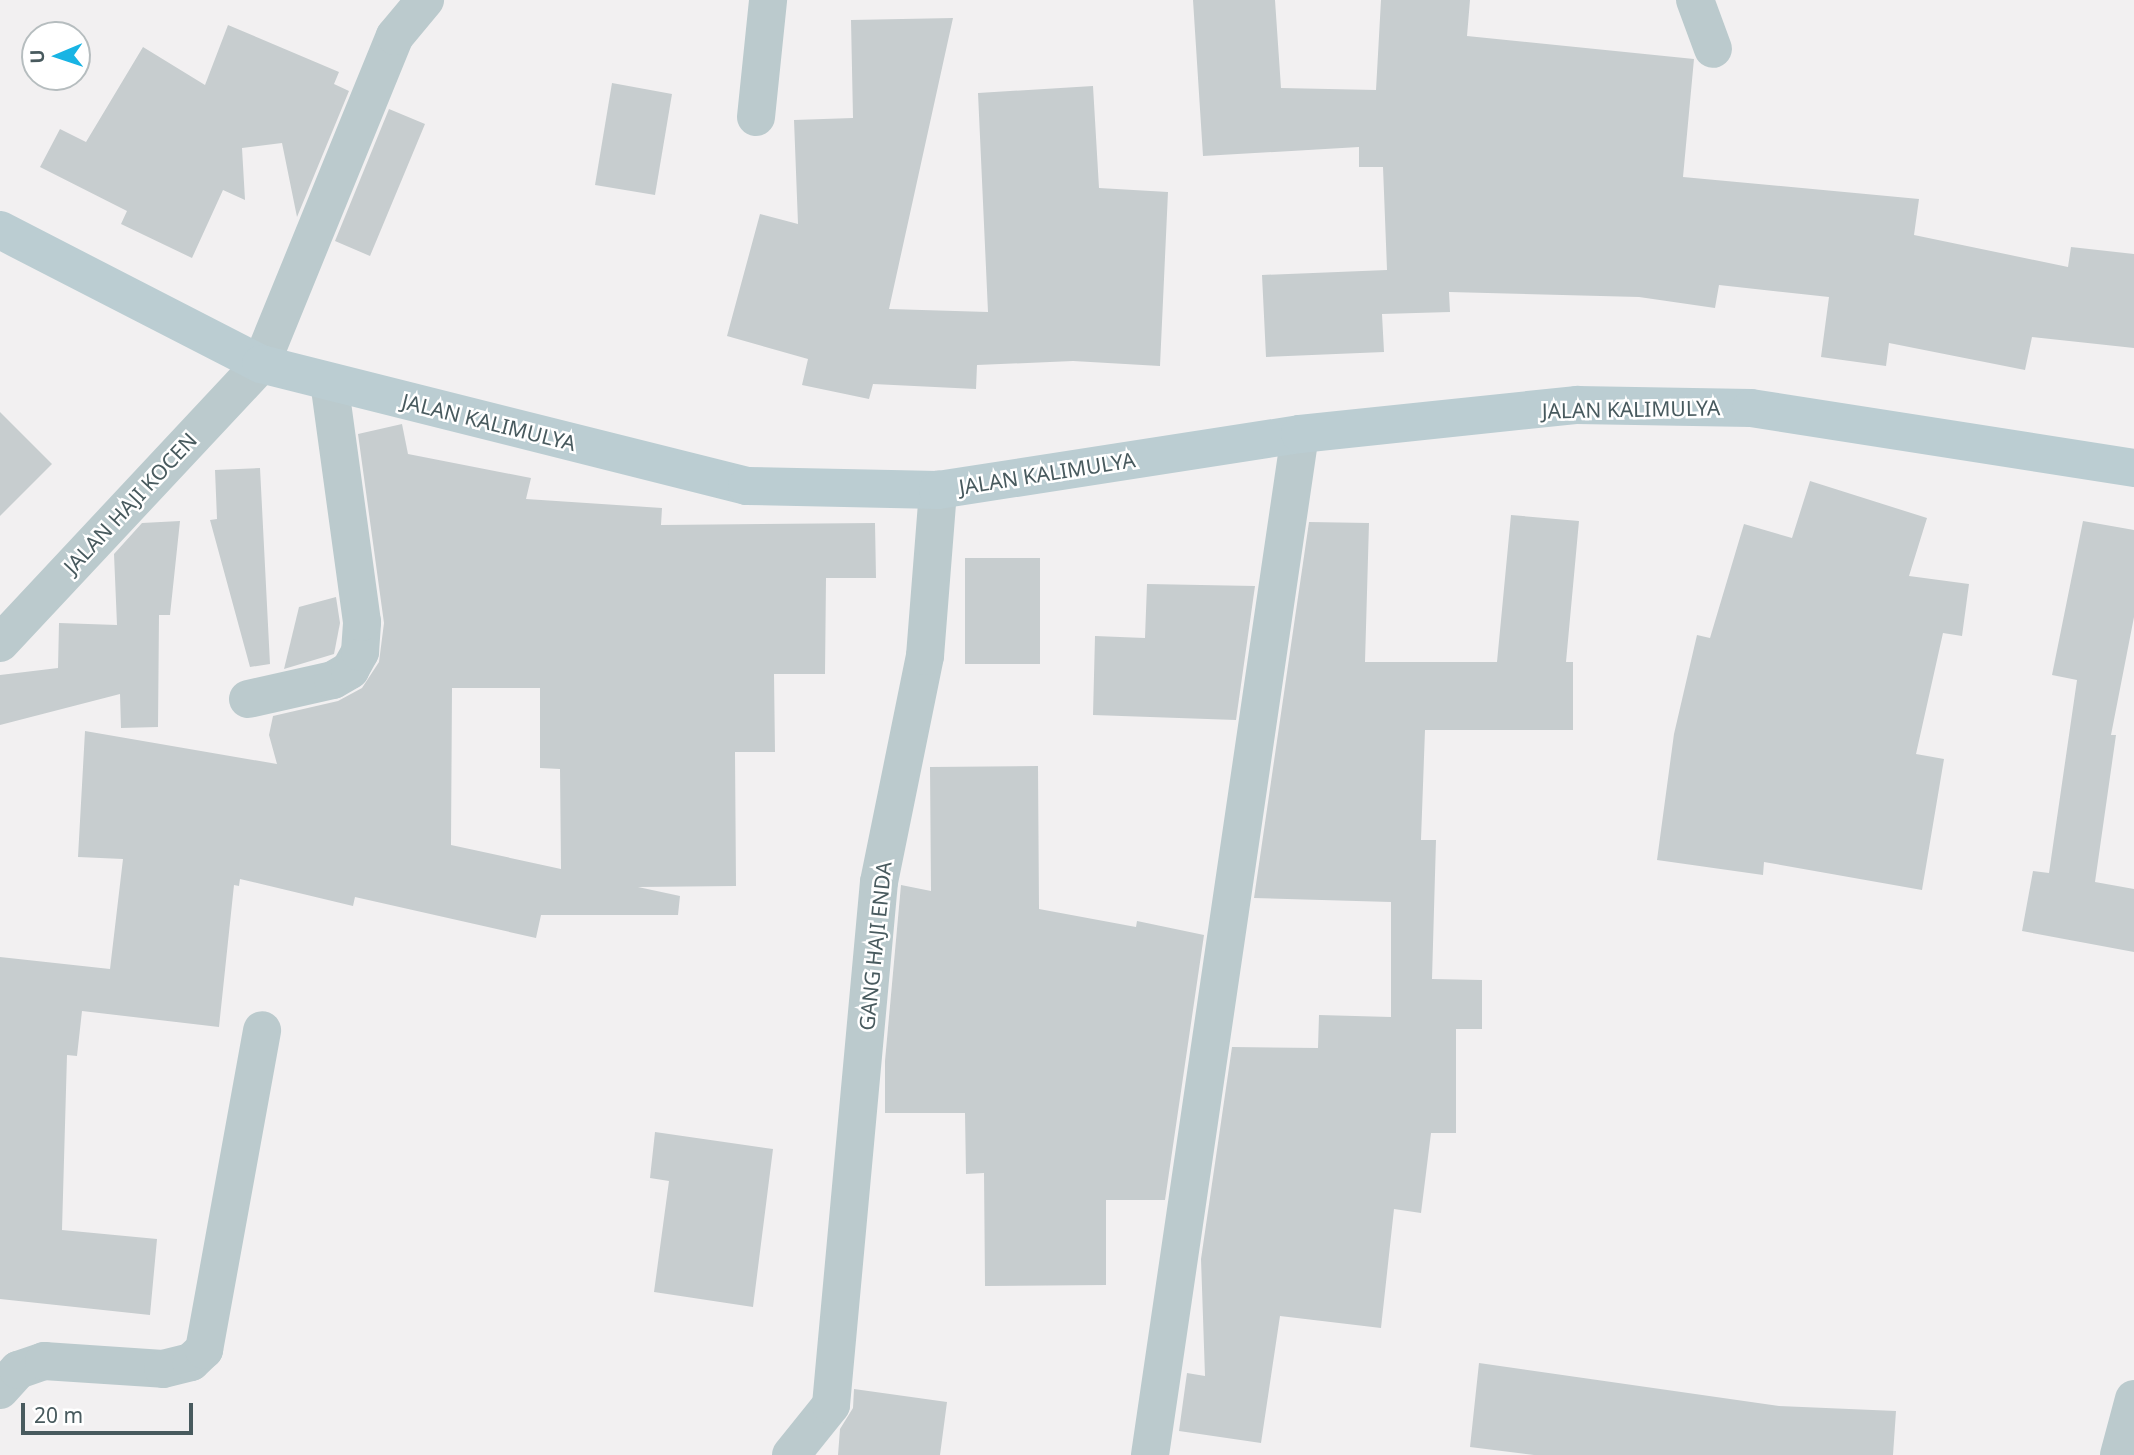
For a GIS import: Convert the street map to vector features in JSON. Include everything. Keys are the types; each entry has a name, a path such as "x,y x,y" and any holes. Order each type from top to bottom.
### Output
{"street":[{"path":"261,364 395,36 425,0"},
{"path":"756,117 768,0"},
{"path":"1695,0 1713,49"},
{"name":"JALAN KALIMULYA","path":"0,230 261,364 747,486 938,490 1300,435 1577,405 1751,408 2134,468"},
{"name":"JALAN HAJI KOCEN","path":"0,643 261,364"},
{"path":"248,699 333,680 350,670 360,652 362,622 328,382"},
{"path":"1150,1455 1300,435"},
{"name":"GANG HAJI ENDA","path":"791,1455 831,1405 879,882 925,656 938,490"},
{"path":"0,1390 18,1370 44,1361 163,1369 191,1363 204,1350 262,1030"},
{"path":"2119,1455 2134,1399"}],"building":[{"path":"1193,0 1275,0 1281,88 1376,90 1381,0 1470,0 1467,36 1694,59 1683,177 1919,199 1914,235 2068,267 2071,247 2134,254 2134,348 2032,337 2025,370 1889,343 1886,366 1821,357 1829,297 1719,285 1715,308 1639,297 1449,292 1450,312 1382,314 1384,352 1266,357 1262,275 1387,270 1383,167 1359,167 1359,147 1203,156"},
{"path":"953,18 889,309 988,312 978,93 1093,86 1099,188 1168,192 1160,366 1073,361 977,365 976,389 873,384 869,399 802,385 808,359 727,336 760,214 798,224 794,120 853,118 851,20"},
{"path":"228,25 339,72 334,84 349,91 297,217 282,143 242,148 245,200 223,190 192,258 121,224 127,211 40,167 60,129 86,142 143,47 205,85"},
{"path":"612,83 672,94 655,195 595,185"},
{"path":"389,109 425,124 370,256 335,241"},
{"path":"0,412 52,464 0,516"},
{"path":"402,424 408,454 531,478 526,499 662,508 661,525 875,523 876,578 826,578 825,674 774,674 775,752 735,752 736,886 638,887 680,896 678,915 541,915 536,938 355,897 353,906 240,879 239,886 234,885 219,1027 82,1011 77,1056 67,1055 62,1230 157,1239 150,1315 0,1299 0,957 110,969 123,859 78,857 85,731 277,764 269,735 273,716 338,701 362,688 379,662 384,623 358,434","holes":["452,688 540,688 540,768 560,769 561,869 451,845"]},
{"path":"260,468 270,664 250,667 210,520 217,519 215,470"},
{"path":"1810,481 1927,518 1909,576 1969,584 1962,636 1943,633 1916,754 1944,759 1922,890 1764,862 1763,875 1657,860 1674,734 1697,635 1710,638 1744,524 1792,538"},
{"path":"1511,515 1579,521 1566,662 1573,662 1573,730 1425,730 1421,840 1436,840 1432,979 1482,980 1482,1029 1456,1029 1456,1133 1431,1133 1421,1213 1394,1209 1381,1328 1280,1316 1261,1443 1179,1431 1187,1373 1205,1376 1201,1259 1232,1047 1318,1048 1319,1015 1391,1017 1391,902 1254,898 1309,522 1369,523 1365,662 1497,662"},
{"path":"180,521 170,615 159,615 158,727 121,728 120,694 0,725 0,675 58,668 59,623 117,625 114,554 142,523"},
{"path":"2083,521 2134,530 2134,617 2111,735 2116,735 2095,882 2134,889 2134,952 2022,931 2033,871 2049,873 2077,680 2052,675"},
{"path":"965,558 1040,558 1040,664 965,664"},
{"path":"1147,584 1255,586 1236,720 1093,715 1095,636 1145,638"},
{"path":"336,597 340,623 334,654 284,669 299,607"},
{"path":"1038,766 1039,909 1136,927 1137,921 1204,935 1165,1200 1106,1200 1106,1285 985,1286 984,1173 966,1174 965,1113 885,1113 885,1061 901,885 931,891 930,767"},
{"path":"655,1132 773,1149 753,1307 654,1292 669,1181 650,1178"},
{"path":"1479,1363 1779,1406 1896,1411 1893,1455 1534,1455 1470,1447"},
{"path":"854,1389 947,1402 940,1455 838,1455 840,1429 853,1408"}]}
